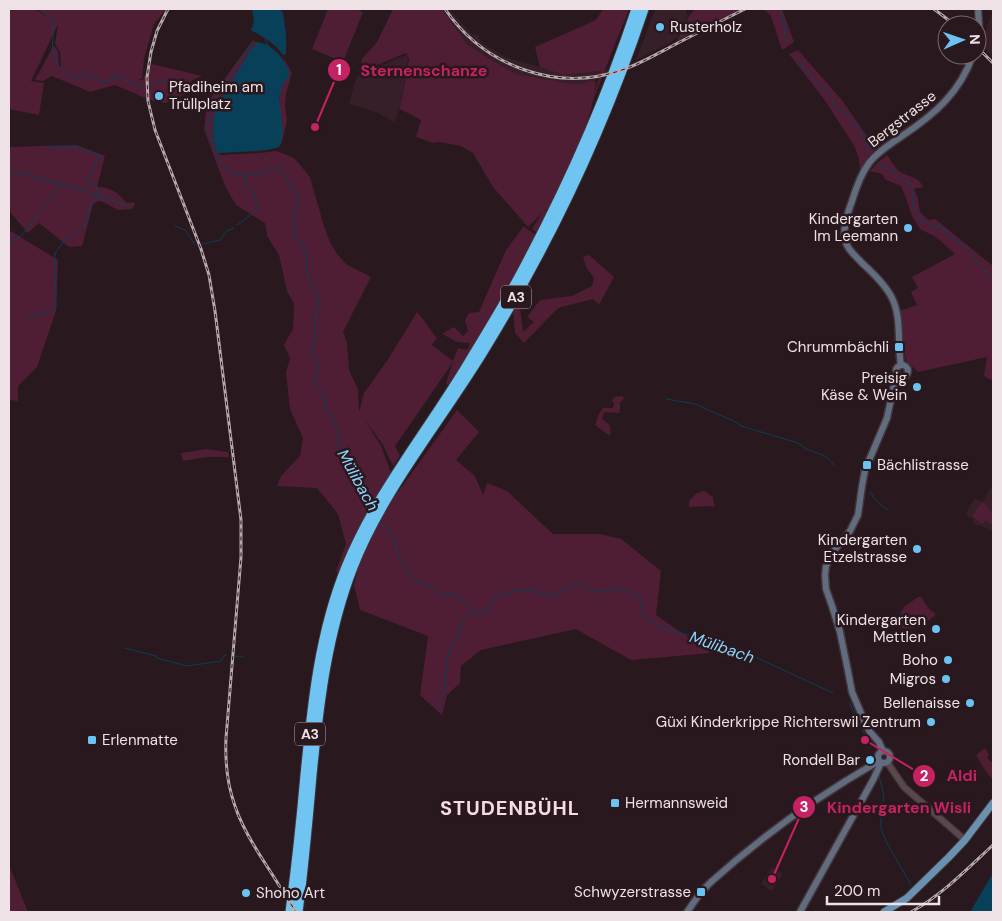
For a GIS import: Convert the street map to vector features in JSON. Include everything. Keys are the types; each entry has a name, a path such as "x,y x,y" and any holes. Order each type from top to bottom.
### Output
{"highway":[{"name":"A3","path":"394,481 499,312 532,252 582,149 609,84 636,9"},
{"name":"A3","path":"290,912 308,789 312,709 321,652 335,597 371,514 456,395 515,298 540,252 596,135 644,9"},
{"name":"A3","path":"298,912 306,801"}],"main road":[{"name":"Bergstrasse","path":"901,365 893,300 885,288 847,246 844,236 845,222 868,164 880,152 942,105 963,78 969,65"},
{"name":"Bergstrasse","path":"901,365 906,367 908,372 904,377 898,376 896,373 901,365"},
{"path":"687,912 701,892 711,882 781,823 855,775 889,759 887,752 883,751 879,742 866,725 852,692 840,632 826,589 825,575 830,556 850,530 858,515 865,470 887,418 894,385 898,376"},
{"path":"882,762 878,755 883,751"},
{"path":"800,912 882,762"},
{"path":"884,912 912,894 965,840 993,803"}],"street":[{"path":"882,762 904,787 965,840"}],"shaded area":[{"path":"9,9 34,9 58,23 36,9 166,9 154,24 144,59 142,79 138,79 142,81 152,64 202,76 191,81 187,93 166,103 150,100 115,85 90,92 52,76 43,81 35,80 54,45 58,51 59,66 61,66 60,52 55,44 58,24 31,81 44,83 39,115 9,109"},
{"path":"328,9 355,9 363,12 343,62 312,49"},
{"path":"393,9 442,9 467,44 493,61 516,74 572,84 594,80 596,83 594,95 601,71 563,75 540,67 535,47 596,20 603,9 629,9 593,100 580,142 548,209 545,210 549,212 538,233 532,229 542,213 528,227 493,187 473,153 461,146 439,142 433,143 416,137 421,120 400,109 409,59 406,53 358,73 362,59 377,42"},
{"path":"442,9 449,9 472,34 479,36 484,44 505,57 563,75 608,70 605,77 580,84 516,74 467,44"},
{"path":"655,9 685,9 688,16 678,37 636,60"},
{"path":"695,9 742,9 675,42 689,16"},
{"path":"764,9 782,9 794,42 782,50 771,16"},
{"path":"984,9 993,9 993,57 987,51 987,27 992,12"},
{"path":"252,41 258,42 219,102 213,130 214,140 220,155 276,151 296,160 310,177 324,226 337,254 346,264 371,277 343,332 347,343 349,370 358,389 359,412 364,393 389,358 417,312 437,338 432,345 453,361 458,348 467,350 470,343 457,342 442,334 454,327 463,336 468,331 465,320 469,313 479,312 506,250 524,226 536,235 505,292 449,386 446,383 453,362 395,446 400,456 393,466 383,445 364,419 381,446 398,492 457,410 479,432 456,460 475,476 483,495 487,483 507,491 553,534 600,534 621,539 661,571 656,615 711,653 631,660 576,629 481,650 461,666 460,683 447,695 442,715 420,695 428,636 360,610 354,585 357,572 349,554 339,574 336,571 346,544 338,514 317,488 277,486 281,476 300,456 303,438 290,409 286,372 290,358 284,345 293,329 294,304 287,291 279,255 267,236 265,223 236,205 225,186 204,129 207,103"},
{"path":"798,50 841,99 876,149 868,157 860,170 855,147 824,99 789,54"},
{"path":"406,55 408,59 400,109 394,122 376,112 349,104 356,78 360,74"},
{"path":"283,57 292,73 286,94 287,121 279,147 281,133 279,101 281,88 288,73"},
{"path":"77,145 105,156 97,187 110,189 127,203 133,202 135,204 132,209 118,210 103,202 98,201 93,204 82,246 69,247 39,223 28,233 9,211 9,147"},
{"path":"887,155 899,171 921,183 923,187 914,189 920,212 928,220 935,219 993,266 993,381 984,376 987,357 918,372 907,362 900,311 917,305 911,292 918,288 912,277 955,254 936,237 920,229 912,216 901,186 886,180 882,174 870,171"},
{"path":"9,230 58,260 56,311 37,367 18,386 18,401 9,400"},
{"path":"589,255 614,277 599,305 593,299 558,308 524,343 515,333 513,310 520,307 523,332 534,322 527,317 540,300 572,296 592,286 594,278 586,267 583,257"},
{"path":"622,396 624,398 620,402 619,413 604,412 602,419 609,426 610,436 595,425 603,408 613,408 612,400 614,397"},
{"path":"207,449 228,452 228,458 207,457 183,461 181,453"},
{"path":"993,484 993,532 973,524 973,518 965,515 974,499 982,502"},
{"path":"704,491 713,497 715,505 713,507 689,507 689,501 697,493"},
{"path":"982,502 993,513 993,526 986,520 982,524 972,516"},
{"path":"918,597 921,597 929,609 936,614 925,623 916,627 907,629 894,624 904,607"},
{"path":"985,748 989,754 987,758 993,763 993,780 976,755"},
{"path":"9,865 28,912 9,912"},
{"path":"772,867 783,874 772,891 761,884"}],"water":[{"path":"252,9 278,9 283,12 286,54 283,55 273,44 251,30 254,22"},
{"path":"258,42 269,46 278,54 286,64 290,75 283,84 279,98 283,131 282,140 279,147 267,150 219,153 215,149 217,146 214,146 216,143 213,143 213,122 216,108 251,49"},
{"path":"993,873 993,912 970,912"}],"waterway":[{"path":"39,9 54,22 52,46 56,63 72,77 87,76 104,81 114,79 114,76 121,76 135,86 142,86"},
{"path":"779,9 783,16 784,33 788,42"},
{"name":"Mülibach","path":"265,38 268,46"},
{"name":"Mülibach","path":"253,41 212,104 207,128 215,153 226,169 233,174 260,174 271,169 280,168 297,196 298,205 293,215 295,236 303,246 306,254 309,280 318,297 315,343 312,350 318,362 318,370 314,379 315,385 323,394 326,403 325,409 330,413 339,434 338,447 343,458 354,468 356,479 367,492 370,507"},
{"path":"797,57 815,82 825,89 832,98 836,108 847,115 859,129 866,141 868,152"},
{"path":"151,86 160,80 166,81"},
{"path":"28,318 56,308 55,253 65,240 84,227 92,202 100,196 97,186 91,184 89,178 99,155 78,147 48,147"},
{"path":"878,165 889,169 911,184 913,206 922,222 945,229 948,236 962,244 993,279"},
{"path":"9,170 83,190 129,206"},
{"path":"237,225 257,210 255,195 247,186 245,175"},
{"path":"9,243 22,235 61,185"},
{"path":"175,226 185,230 195,245"},
{"path":"203,244 220,240 227,231 234,228"},
{"path":"666,399 695,404 741,426 798,443 806,449 825,456 835,466"},
{"path":"870,492 888,510"},
{"name":"Mülibach","path":"379,521 394,536 396,550 405,568 415,581 430,586 438,595 454,593 478,614 488,611 493,598 513,591 530,590 553,597 564,589 576,584 583,584 594,592 626,590 637,595 641,601 641,611 647,619 659,626 736,648 833,693"},
{"path":"442,696 445,688 445,673 450,648 457,639 460,626 470,613 473,612"},
{"path":"125,648 187,666 221,661 226,655"},
{"path":"235,656 243,657"},
{"path":"439,708 440,701"},
{"name":"Mülibach","path":"849,702 864,733"},
{"name":"Mülibach","path":"879,776 884,795 881,829 911,885"}],"railway":[{"path":"168,9 157,31 151,52 147,77 148,101 155,130 201,249 209,275 241,520 241,557 226,738 227,772 237,813 255,847 296,912"},
{"path":"445,9 461,29 480,46 501,59 523,70 547,76 572,78 597,76 629,68 745,9"},
{"path":"934,9 942,15"},
{"path":"987,57 993,63"},
{"path":"911,912 944,890 993,845"}],"place":[{"name":"Rusterholz","path":"660,27"},
{"name":"Pfadiheim am Trüllplatz","path":"159,96"},
{"name":"Sternenschanze","path":"315,127"},
{"name":"Kindergarten Im Leemann","path":"908,228"},
{"name":"Chrummbächli","path":"899,347"},
{"name":"Preisig Käse & Wein","path":"917,387"},
{"name":"Bächlistrasse","path":"867,465"},
{"name":"Kindergarten Etzelstrasse","path":"917,549"},
{"name":"Kindergarten Mettlen","path":"936,629"},
{"name":"Boho","path":"948,660"},
{"name":"Migros","path":"946,679"},
{"name":"Bellenaisse","path":"970,703"},
{"name":"Güxi Kinderkrippe Richterswil Zentrum","path":"931,722"},
{"name":"Erlenmatte","path":"92,740"},
{"name":"Aldi","path":"865,740"},
{"name":"Rondell Bar","path":"870,760"},
{"name":"Hermannsweid","path":"615,803"},
{"name":"Kindergarten Wisli","path":"772,879"},
{"name":"Schwyzerstrasse","path":"701,892"},
{"name":"Shoho Art","path":"246,893"}],"district":[{"name":"STUDENBÜHL","path":"510,808"}]}
